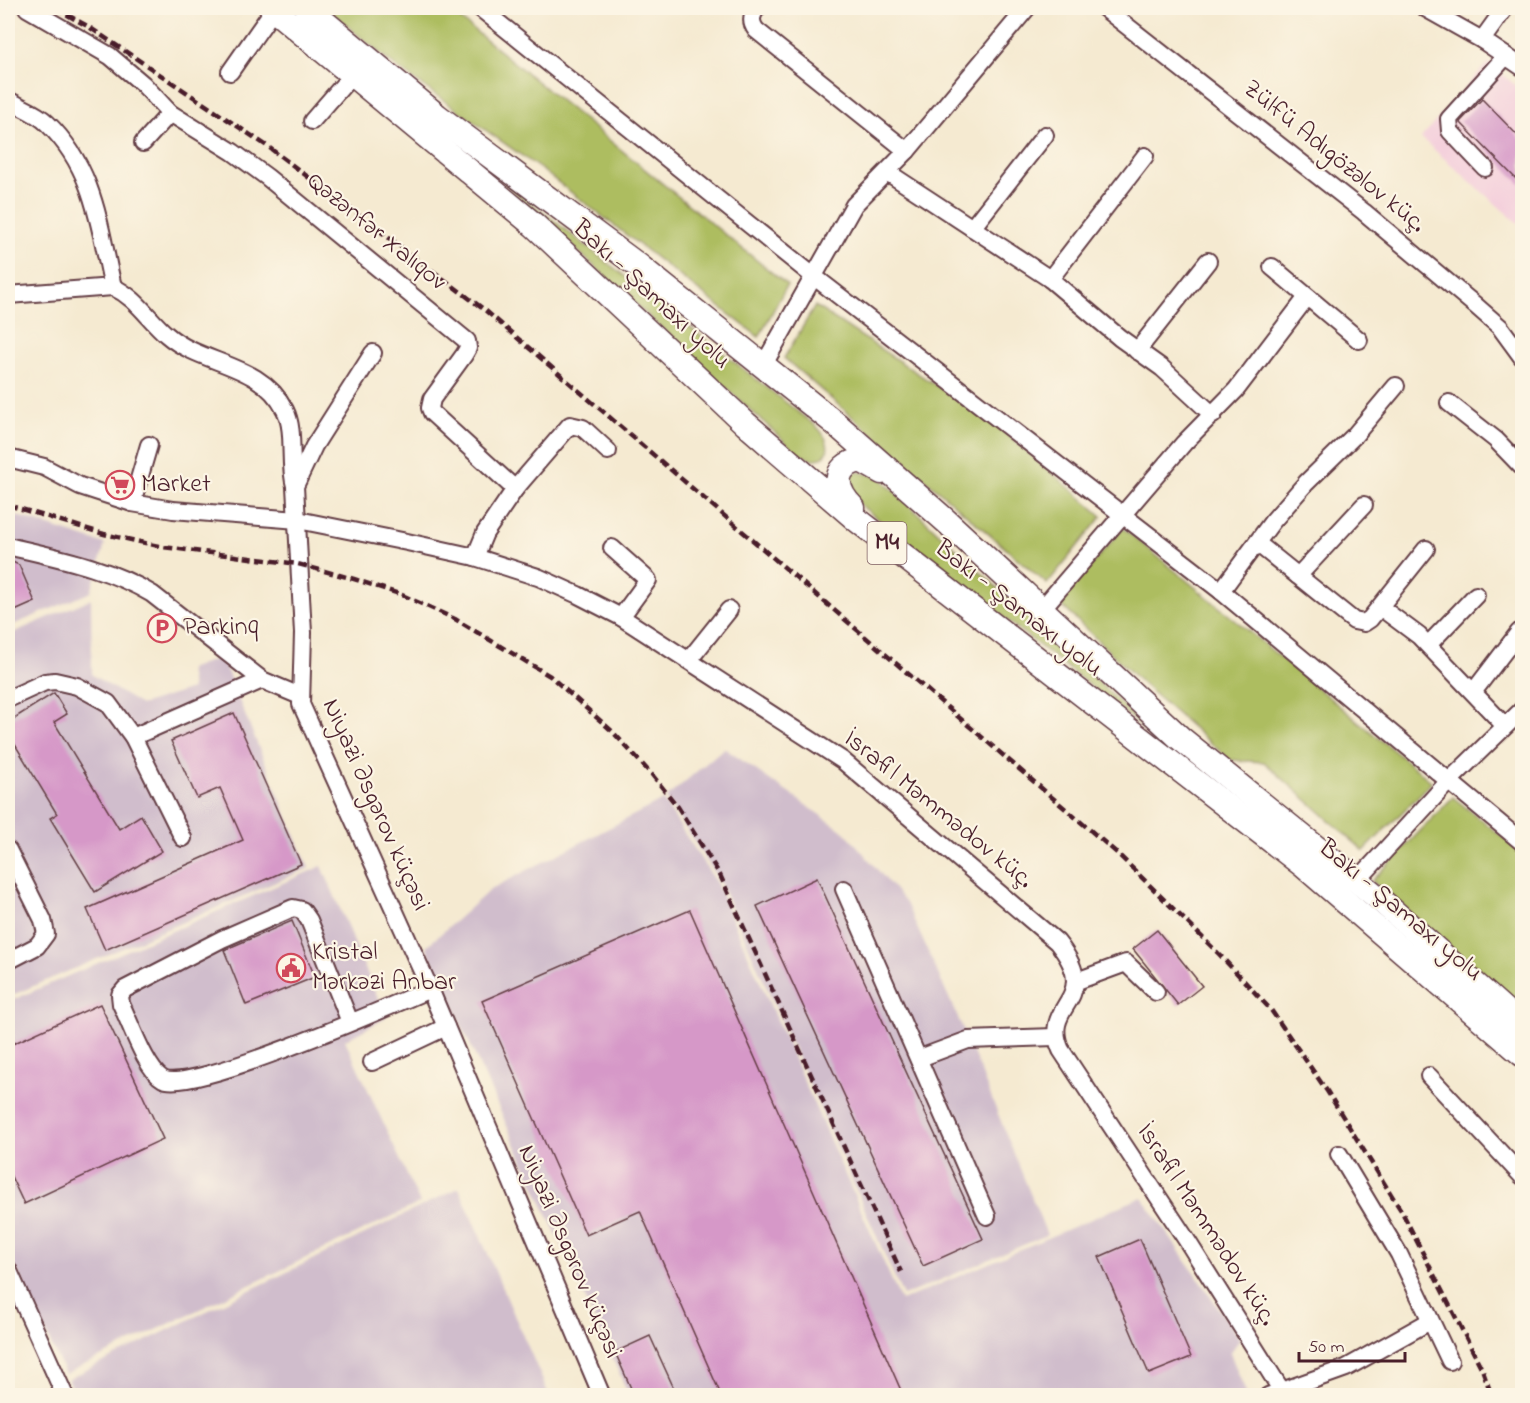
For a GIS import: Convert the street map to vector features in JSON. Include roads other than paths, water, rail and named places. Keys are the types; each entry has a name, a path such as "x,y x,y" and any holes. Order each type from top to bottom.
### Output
{"highway":[{"name":"Bakı - Şamaxı yolu","path":"273,8 534,225 746,424 839,505 1303,865 1522,1054"},
{"name":"Bakı - Şamaxı yolu","path":"307,8 437,116 639,267 867,451 946,521 1179,738 1357,881 1522,1026"},
{"path":"746,424 808,467 818,470 833,459 838,445 835,438 772,373"},
{"path":"907,559 842,495 838,481 844,467 861,460 869,462 946,521"}],"street":[{"name":"Qəzənfər Xalıqov","path":"27,8 110,56 143,84 170,113 233,152 267,177 462,335 467,341 468,348 432,399 430,408 432,413 515,489"},
{"path":"230,72 273,8"},
{"path":"480,8 812,275 1221,591 1522,842"},
{"path":"757,8 752,17 752,24 756,30 907,151"},
{"path":"772,373 812,275 847,214 907,151 1027,8"},
{"name":"Zülfü Adıgözəlov küç.","path":"1104,8 1364,212 1467,297 1500,327 1522,357"},
{"path":"1425,8 1482,40 1522,67"},
{"path":"1482,40 1505,8"},
{"path":"1485,168 1450,131 1449,119 1506,56"},
{"path":"312,121 352,75"},
{"path":"8,100 46,122 77,160 90,185 113,287 8,295"},
{"path":"143,143 170,113"},
{"path":"972,228 1045,135"},
{"path":"1050,279 1145,156"},
{"path":"887,172 1050,279 1137,351 1162,368 1213,415"},
{"path":"1137,351 1208,261"},
{"path":"1272,267 1359,340"},
{"name":"Niyazi Əsgərov küçəsi","path":"113,287 127,293 168,336 247,372 268,387 288,418 291,472 295,486 298,520 298,564 303,633 300,696 304,714 430,989 602,1395"},
{"path":"1041,610 1236,390 1307,297"},
{"path":"295,486 314,446 373,352"},
{"path":"1221,591 1306,483 1354,436 1396,386"},
{"path":"1449,403 1496,440 1522,467"},
{"path":"475,557 485,533 515,489 570,425 583,428 608,451"},
{"path":"132,503 149,445"},
{"name":"İsrafil Məmmədov küç.","path":"8,458 44,467 80,486 132,503 173,510 298,520 475,557 538,578 621,617 859,773 1057,942 1070,961 1077,981"},
{"path":"1299,576 1364,505"},
{"path":"1257,543 1354,621 1364,623 1380,607 1426,549"},
{"path":"8,546 99,569 133,582 152,594 262,680 300,696"},
{"path":"612,548 648,580 621,617"},
{"path":"1428,645 1476,595"},
{"path":"1380,607 1402,621 1428,645 1505,726"},
{"path":"689,660 729,610"},
{"path":"1474,692 1519,632"},
{"path":"134,737 262,680"},
{"path":"8,699 45,682 77,686 108,703 134,737 183,838"},
{"path":"1357,881 1449,781 1522,710"},
{"path":"8,850 43,920 46,934 37,946 8,961"},
{"path":"844,889 920,1058 987,1216"},
{"path":"350,1022 309,920 302,910 293,908 222,939 125,989 120,995 121,1004 153,1071 164,1080 174,1081 228,1069 350,1022 430,989"},
{"path":"920,1058 968,1040 1055,1037 1056,1026 1074,993 1077,981 1126,963 1156,992"},
{"path":"372,1062 446,1027"},
{"name":"İsrafil Məmmədov küç.","path":"1055,1037 1061,1050 1279,1394"},
{"path":"1429,1076 1522,1176"},
{"path":"1339,1154 1399,1254 1450,1361"},
{"path":"8,1269 65,1395"},
{"path":"1279,1394 1367,1358 1430,1321"}],"railway":[{"path":"55,8 89,27 267,146 486,311 1118,854 1219,954 1271,1010 1327,1091 1402,1212 1482,1369 1492,1396"},
{"path":"8,505 104,534 163,547 298,564 354,579 402,595 455,619 550,676 612,731 653,776 678,807 720,875 901,1272"}],"place":[{"name":"Market","path":"120,485"},
{"name":"Parkinq","path":"162,628"},
{"name":"Kristal Mərkəzi Anbar","path":"291,968"}]}
